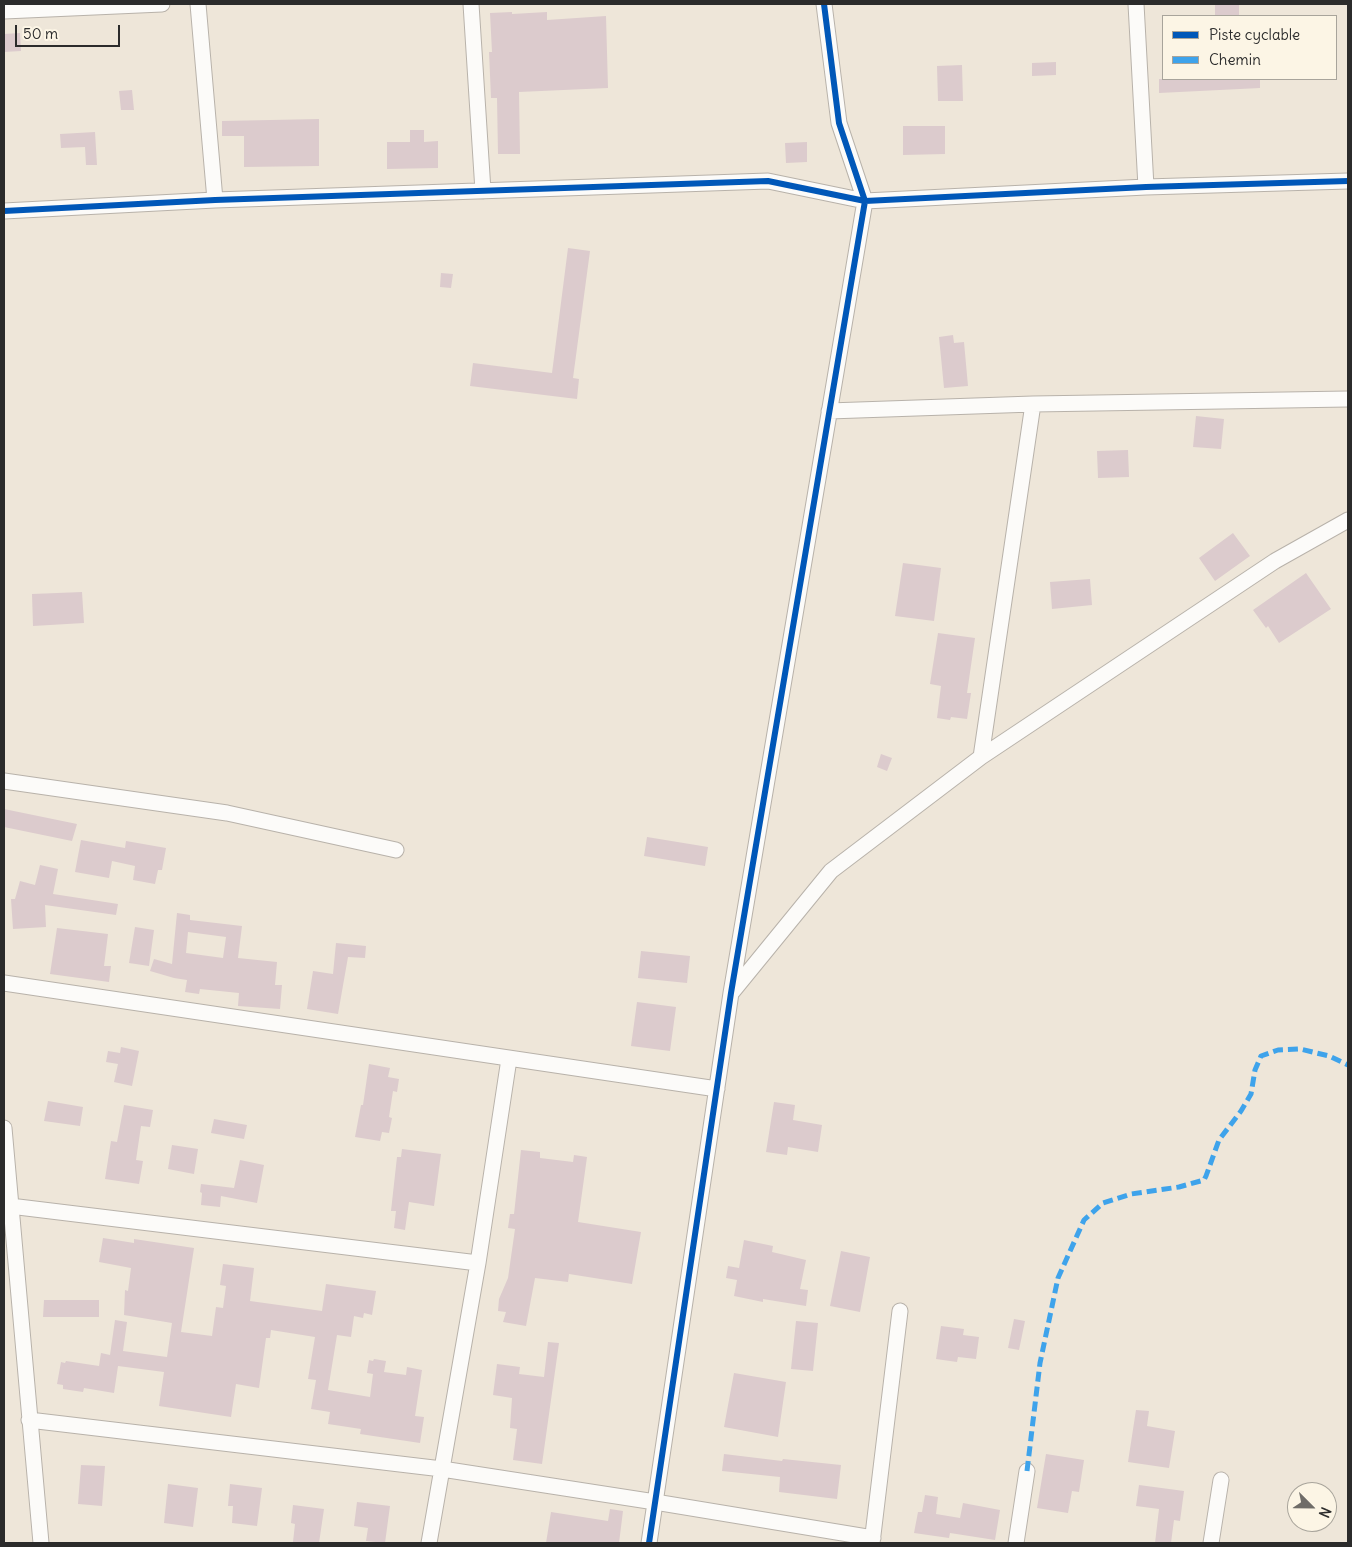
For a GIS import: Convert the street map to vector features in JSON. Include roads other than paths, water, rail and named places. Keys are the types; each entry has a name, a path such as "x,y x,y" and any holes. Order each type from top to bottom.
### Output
{"street":[{"path":"4,11 162,4"},
{"path":"198,4 215,200"},
{"path":"471,4 483,191"},
{"path":"649,1543 731,993 865,201 840,122 824,4"},
{"path":"1136,4 1146,187"},
{"path":"4,211 215,200 768,181 865,201 1146,187 1348,181"},
{"path":"829,411 1033,404 1348,399"},
{"path":"981,757 1033,404"},
{"path":"731,993 830,871 981,757 1275,561 1348,520"},
{"path":"4,781 228,813 396,850"},
{"path":"4,983 717,1089"},
{"path":"429,1543 478,1263 509,1059"},
{"path":"4,1128 41,1543"},
{"path":"10,1206 478,1263"},
{"path":"29,1420 442,1469 655,1502 873,1541 900,1311"},
{"path":"1016,1543 1027,1471"},
{"path":"1211,1543 1221,1480"}]}
